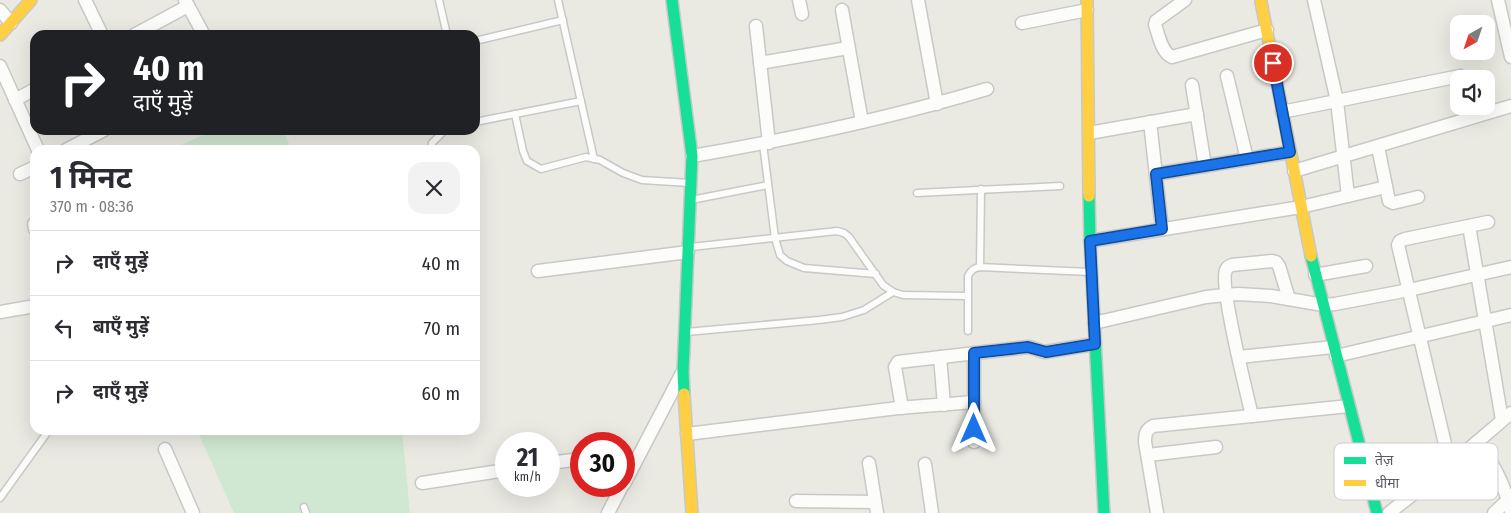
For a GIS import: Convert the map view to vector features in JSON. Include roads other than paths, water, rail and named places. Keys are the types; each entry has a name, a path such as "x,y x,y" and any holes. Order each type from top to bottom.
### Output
{"street":[{"path":"0,35 31,0"},
{"path":"85,0 100,30"},
{"path":"672,0 692,156 683,372 692,513"},
{"path":"799,0 802,14"},
{"path":"918,0 937,104"},
{"path":"1185,0 1156,21 1155,25 1164,51 1172,57 1267,30"},
{"path":"1314,0 1337,101 1348,196"},
{"path":"1498,0 1511,57"},
{"path":"1261,2 1315,275 1359,443"},
{"path":"142,30 187,3 201,30"},
{"path":"1022,23 1087,5 1091,272 1104,513"},
{"path":"0,10 11,22"},
{"path":"842,10 862,122"},
{"path":"756,26 766,143"},
{"path":"760,63 848,48"},
{"path":"0,66 30,133"},
{"path":"1227,76 1247,159"},
{"path":"1282,112 1450,78"},
{"path":"1192,85 1205,166"},
{"path":"692,156 766,143 862,122 937,104 987,89"},
{"path":"15,100 30,92"},
{"path":"1294,171 1511,106"},
{"path":"1088,133 1196,114"},
{"path":"1150,122 1162,229"},
{"path":"76,145 94,135"},
{"path":"1378,147 1388,200 1393,203 1418,198"},
{"path":"1156,174 1290,152"},
{"path":"20,174 30,169"},
{"path":"1090,241 1301,207 1386,188"},
{"path":"1445,443 1398,245 1400,241 1405,239 1488,222"},
{"path":"1469,226 1485,320 1507,417 1477,442"},
{"path":"538,271 688,250"},
{"path":"1252,416 1225,295 1225,271 1227,267 1232,265 1276,262 1279,266 1289,299"},
{"path":"1315,275 1366,266"},
{"path":"1094,323 1206,297 1225,295 1271,296 1323,305 1335,304 1511,268"},
{"path":"0,312 30,307"},
{"path":"1239,357 1334,351 1420,336 1511,315"},
{"path":"902,408 896,364 898,362 1028,347 1046,352 1095,344"},
{"path":"974,353 974,442"},
{"path":"940,357 944,404"},
{"path":"635,452 683,372"},
{"path":"687,434 902,408 974,402"},
{"path":"1157,513 1145,435 1147,430 1153,426 1349,406"},
{"path":"1148,455 1216,447"},
{"path":"165,449 193,513"},
{"path":"796,501 876,508 869,464"},
{"path":"925,464 932,513"},
{"path":"422,483 495,472"},
{"path":"1494,513 1510,506 1498,475"},
{"path":"608,513 617,497"},
{"path":"1374,500 1377,513"},
{"path":"1389,513 1406,500"}],"lane":[{"path":"438,0 446,30"},
{"path":"558,0 594,159"},
{"path":"480,41 563,20"},
{"path":"480,121 581,101"},
{"path":"515,114 523,150 528,162 541,170 586,158 600,160 623,173 642,180 691,184"},
{"path":"766,143 768,185 775,238 780,255 787,261 804,268 876,274"},
{"path":"690,200 768,185"},
{"path":"918,193 1060,186"},
{"path":"980,267 982,189"},
{"path":"688,250 837,231 849,237 883,285 893,292 903,295 967,296"},
{"path":"968,331 968,276 974,268 1091,272"},
{"path":"685,332 842,317 864,310 893,292"},
{"path":"0,498 45,435"}]}
